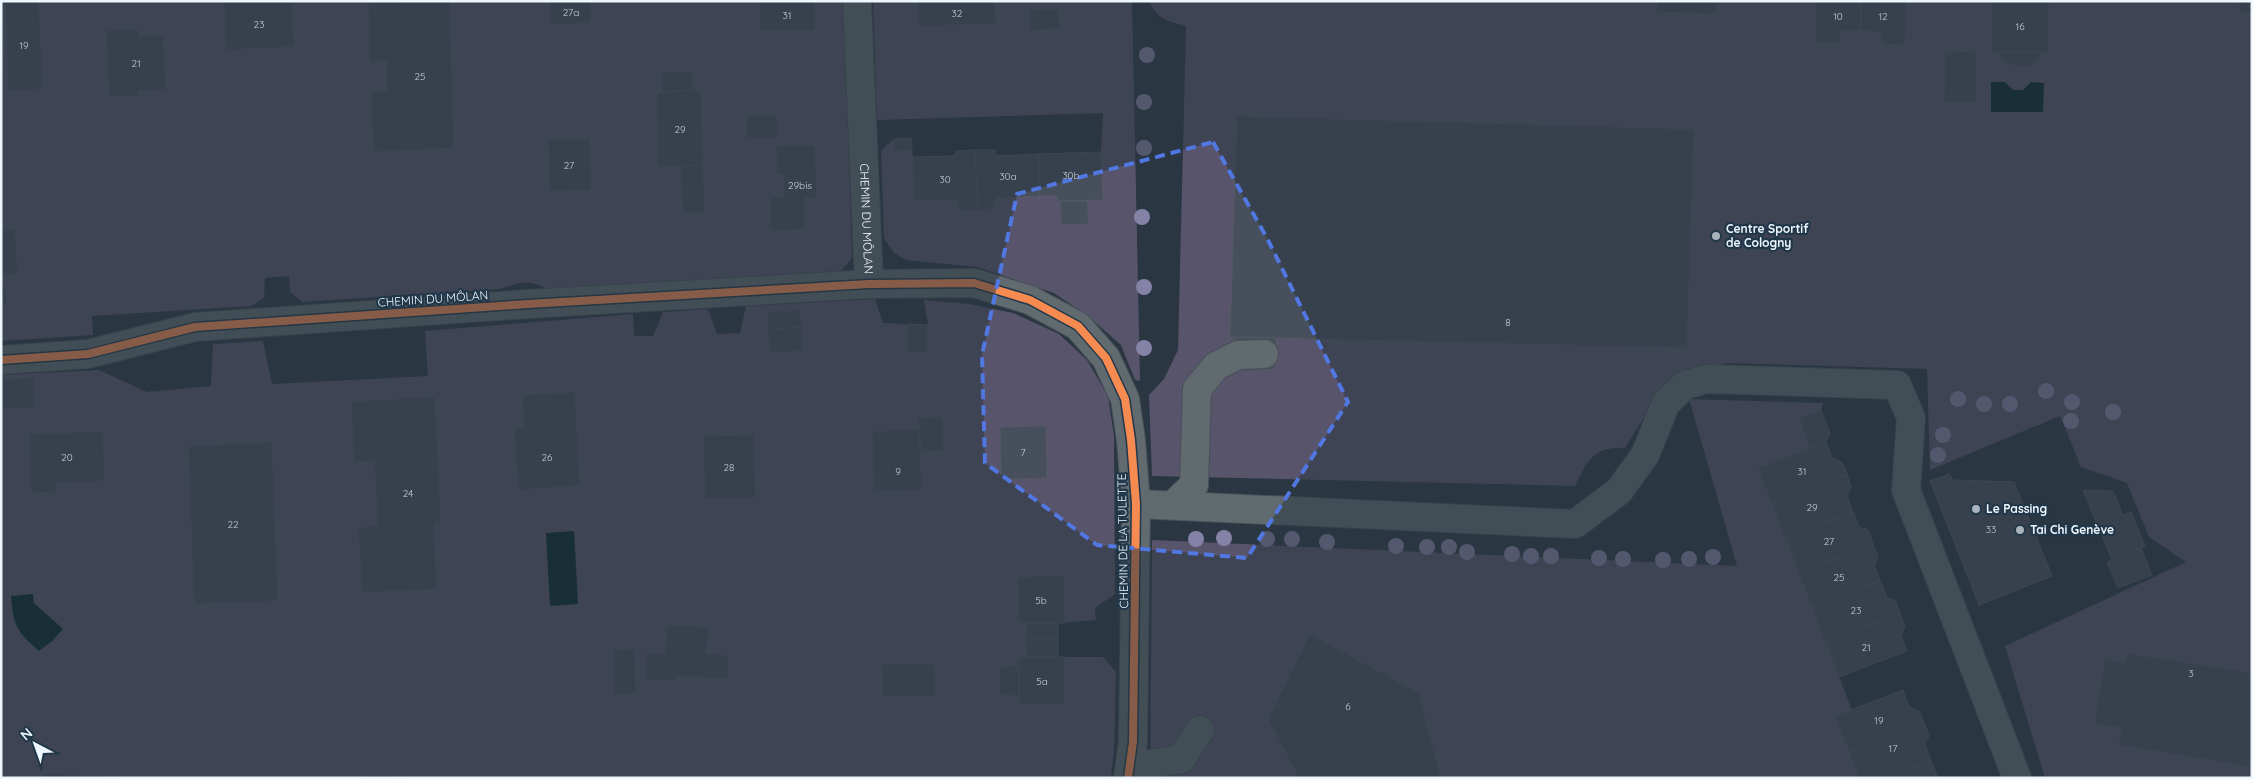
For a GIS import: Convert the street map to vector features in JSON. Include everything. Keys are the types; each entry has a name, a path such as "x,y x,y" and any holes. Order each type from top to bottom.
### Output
{"street":[{"name":"CHEMIN DU MÔLAN","path":"1,360 88,354 195,327 528,304 869,284 857,1"},
{"name":"CHEMIN DE LA TULETTE","path":"869,284 974,284 1030,300 1078,326 1106,358 1125,399 1131,440 1136,504 1133,742 1129,772"},
{"path":"1173,505 1194,485 1196,389 1216,366 1238,355 1264,354"},
{"path":"1136,504 1575,524 1619,491 1645,455 1666,403 1685,385 1706,379 1897,385 1911,418 1906,490 2017,778"},
{"path":"1129,772 1181,759 1200,730"}],"highlighted area":[{"path":"1213,142 1268,240 1348,402 1247,558 1097,545 985,463 982,355 1017,194"}],"shaded area":[{"path":"1,1 844,1 852,258 841,271 546,289 534,284 523,283 500,289 302,302 290,292 289,276 265,278 264,298 251,306 92,316 93,335 1,341"},
{"path":"873,1 1132,1 1140,381 1135,380 1121,345 1089,317 1054,293 977,267 906,260 894,253 884,238 881,150 894,139 911,138 913,157 955,156 956,151 995,150 996,156 1101,152 1103,113 877,120"},
{"name":"Centre Sportif de Cologny","path":"1149,1 2252,1 2252,778 2045,778 2005,646 2186,562 2149,537 2127,483 2081,467 2060,416 1930,470 1927,369 1727,363 1682,373 1660,392 1625,448 1606,450 1593,457 1588,462 1575,486 1152,476 1149,395 1164,379 1178,350 1186,26 1164,19 1156,12"},
{"path":"1991,82 2005,82 2013,90 2023,90 2031,82 2044,83 2043,112 1991,112"},
{"path":"875,299 883,323 928,325 924,300 969,304 1013,313 1059,334 1087,360 1108,396 1114,436 1115,594 1095,608 1096,620 1058,623 1058,657 1103,657 1116,672 1114,749 1111,778 1,778 1,375 99,370 147,392 211,386 213,344 263,341 272,384 428,376 425,331 633,314 634,336 653,336 663,312 708,309 717,334 740,333 746,306"},
{"path":"1689,399 1823,403 1821,410 1799,418 1810,448 1758,468 1852,710 1836,717 1859,778 1150,778 1152,540 1737,566"},
{"path":"574,531 578,604 550,606 546,533"},
{"path":"33,594 34,603 63,629 39,651 21,633 15,621 12,606 11,596"}],"building":[{"path":"5,1 39,1 43,89 8,91"},
{"path":"224,1 292,1 294,47 226,50"},
{"path":"450,1 454,148 373,152 371,91 387,91 386,61 369,62 368,2"},
{"path":"550,1 591,1 591,23 550,25"},
{"path":"760,1 815,1 815,30 760,30"},
{"path":"918,1 995,1 996,24 918,26"},
{"path":"1657,1 1717,1 1717,14 1656,12"},
{"path":"1816,1 1861,1 1861,31 1840,31 1840,43 1815,43"},
{"path":"1861,1 1906,1 1905,45 1881,44 1881,32 1861,31"},
{"path":"1992,1 2049,1 2048,53 1991,52"},
{"path":"2239,1 2252,1 2252,13 2239,13"},
{"path":"1059,8 1060,29 1030,30 1029,10"},
{"path":"138,29 139,36 163,36 166,90 138,91 139,97 109,97 106,30"},
{"path":"1976,51 1976,102 1944,102 1945,52"},
{"path":"1999,52 2040,52 2039,61 2035,61 2030,66 2008,65 2003,60 1999,60"},
{"path":"661,72 693,72 693,90 662,92"},
{"path":"701,91 703,165 658,167 657,93"},
{"path":"746,116 777,116 778,138 747,138"},
{"path":"1237,116 1694,129 1687,348 1230,337"},
{"path":"911,138 912,150 894,151 894,139"},
{"path":"548,139 590,139 591,190 549,191"},
{"path":"776,145 815,145 817,198 804,198 805,229 771,231 770,197 784,197 783,174 777,174"},
{"path":"975,150 978,210 958,211 958,200 914,201 913,157 956,156 956,151"},
{"path":"975,150 995,150 996,156 1039,154 1040,196 995,198 995,209 978,210"},
{"path":"1101,152 1103,200 1057,201 1057,196 1040,196 1039,154"},
{"path":"703,165 705,212 683,212 680,166"},
{"path":"1060,201 1087,201 1089,224 1061,225"},
{"path":"1,229 15,229 18,275 1,275"},
{"path":"1,288 6,288 7,303 1,303"},
{"path":"800,310 802,327 768,330 767,312"},
{"path":"908,324 928,325 927,353 907,352"},
{"path":"802,327 803,351 770,353 768,330"},
{"path":"1233,337 1276,338 1275,369 1244,371"},
{"path":"34,378 35,408 1,409 1,379"},
{"path":"575,392 580,486 518,490 514,428 524,428 522,395"},
{"path":"435,397 441,523 434,524 437,589 362,593 358,527 378,526 374,461 354,462 351,401"},
{"path":"1821,410 1830,433 1826,442 1810,448 1799,418"},
{"path":"942,417 944,451 921,452 918,418"},
{"path":"1046,426 1047,478 1001,479 1000,427"},
{"path":"919,430 922,490 874,491 872,431"},
{"path":"103,431 105,481 56,483 56,492 31,493 29,434"},
{"path":"754,435 756,498 705,498 703,436"},
{"path":"272,442 278,601 194,604 188,446"},
{"path":"1826,442 1832,458 1842,462 1847,474 1772,503 1758,468"},
{"path":"1847,474 1851,487 1847,496 1853,512 1785,538 1772,503"},
{"path":"1949,474 1953,480 2014,482 2052,576 1979,605 1930,481"},
{"path":"2083,490 2113,491 2123,515 2131,512 2145,546 2112,560"},
{"path":"1853,512 1859,527 1868,530 1873,544 1799,573 1785,538"},
{"path":"1873,544 1878,558 1874,565 1880,581 1812,607 1799,573"},
{"path":"2141,548 2152,575 2118,588 2107,562"},
{"path":"1064,575 1065,623 1019,623 1018,577"},
{"path":"1880,581 1887,598 1895,600 1900,613 1825,642 1812,607"},
{"path":"1900,613 1905,627 1901,636 1907,651 1839,677 1825,642"},
{"path":"1026,623 1058,623 1058,640 1026,640"},
{"path":"667,625 709,627 706,654 729,655 728,679 677,676 676,681 645,680 646,653 665,654"},
{"path":"1310,634 1419,693 1441,778 1299,778 1268,719"},
{"path":"1026,640 1058,640 1058,657 1026,657"},
{"path":"635,649 636,694 614,694 613,650"},
{"path":"2127,653 2252,673 2252,767 2118,745 2121,728 2094,723 2105,659 2125,663"},
{"path":"1019,657 1065,657 1065,704 1019,704"},
{"path":"934,663 936,696 882,697 882,664"},
{"path":"1019,666 1019,696 999,695 999,667"},
{"path":"1903,690 1909,707 1919,711 1924,723 1849,752 1835,716"},
{"path":"1924,723 1929,736 1925,744 1931,761 1887,778 1859,778 1849,752"},
{"path":"1931,761 1937,776 1941,778 1887,778"},
{"path":"43,774 178,778 43,778"},
{"path":"363,775 468,778 363,778"}],"cycle path":[{"path":"1,360 88,354 195,327 528,304 869,284 974,283 1030,300 1078,326 1106,358 1125,399 1131,440 1136,504 1133,742 1128,778"}],"place":[{"name":"Centre Sportif de Cologny","path":"1716,236"},
{"name":"Le Passing","path":"1976,509"},
{"name":"Tai Chi Genève","path":"2020,530"}]}
